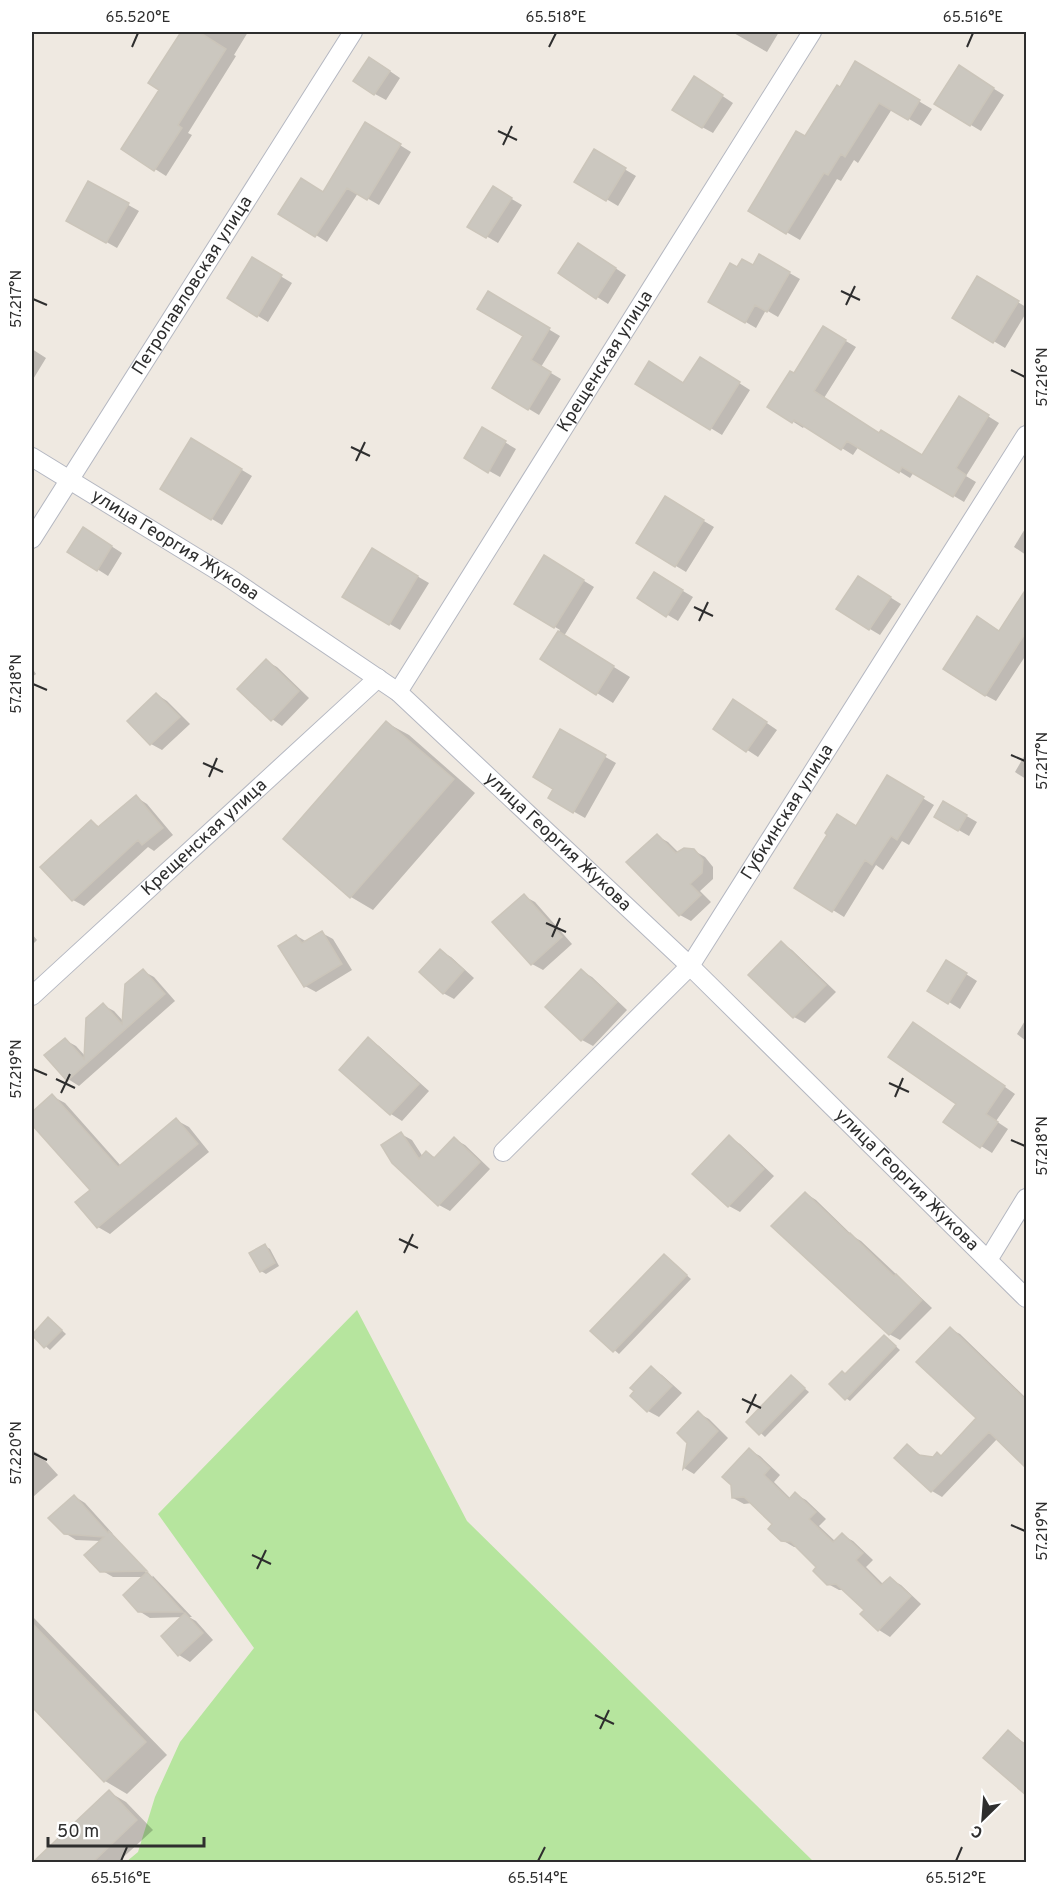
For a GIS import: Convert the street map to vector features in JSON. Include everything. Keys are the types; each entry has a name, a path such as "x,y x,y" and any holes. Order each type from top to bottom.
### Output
{"street":[{"name":"Петропавловская улица","path":"32,539 353,32"},
{"name":"Крещенская улица","path":"398,692 812,32"},
{"name":"Губкинская улица","path":"503,1152 690,966 1026,435"},
{"name":"улица Георгия Жукова","path":"32,457 228,577 398,692 690,966 1026,1298"},
{"name":"Крещенская улица","path":"32,996 378,678"},
{"path":"988,1260 1026,1198"}],"green space":[{"path":"357,1310 467,1521 814,1862 126,1862 138,1852 155,1797 180,1742 254,1648 158,1514"}],"building":[{"path":"181,32 199,32 226,49 178,125 182,128 154,171 121,149 159,90 148,83"},
{"path":"369,57 390,71 374,95 353,81"},
{"path":"855,61 920,100 908,120 879,103 845,157 841,154 828,175 824,173 786,234 748,211 796,131 805,136 837,85 840,87"},
{"path":"959,65 994,88 970,126 934,104"},
{"path":"694,76 723,95 702,128 672,110"},
{"path":"365,122 401,144 367,200 347,188 315,237 278,214 301,178 323,192"},
{"path":"594,149 626,168 606,201 574,182"},
{"path":"88,181 129,203 106,243 66,221"},
{"path":"493,186 512,198 486,238 467,227"},
{"path":"578,243 616,268 596,299 558,273"},
{"path":"759,254 790,272 767,312 755,305 745,323 708,302 730,263 737,267 742,259 753,265"},
{"path":"252,257 282,275 257,317 227,298"},
{"path":"977,276 1019,301 993,343 952,318"},
{"path":"488,291 550,328 531,360 551,372 528,410 492,388 523,336 477,309"},
{"path":"823,326 846,340 814,391 879,433 881,430 922,455 959,396 989,415 956,468 966,475 953,497 902,467 899,473 847,441 841,450 794,420 792,423 767,407 790,371 794,373"},
{"path":"700,357 740,382 710,430 635,384 649,361 683,383"},
{"path":"482,427 506,441 488,473 464,458"},
{"path":"191,438 242,469 211,520 160,489"},
{"path":"665,496 704,520 675,567 636,543"},
{"path":"83,527 112,546 97,571 67,552"},
{"path":"372,548 418,576 389,625 342,597"},
{"path":"544,555 584,580 554,628 514,604"},
{"path":"654,572 683,590 666,617 637,598"},
{"path":"858,576 891,597 869,630 836,609"},
{"path":"1026,589 1026,632 985,696 943,669 977,616 999,631"},
{"path":"558,631 614,666 596,695 540,659"},
{"path":"266,659 299,691 271,721 237,689"},
{"path":"156,693 180,717 150,745 127,721"},
{"path":"733,699 767,722 746,752 713,729"},
{"path":"386,721 454,779 350,898 283,839"},
{"path":"560,729 606,755 573,813 548,798 553,789 533,777"},
{"path":"887,775 924,797 897,840 891,836 872,865 865,860 832,912 794,888 827,835 825,833 837,814 856,826"},
{"path":"136,795 163,828 142,845 138,840 72,901 40,867 91,820 98,827"},
{"path":"943,801 967,815 958,831 934,817"},
{"path":"657,834 676,853 684,848 694,849 703,860 702,873 690,884 701,895 679,916 626,862"},
{"path":"524,894 562,937 531,965 492,922"},
{"path":"322,931 342,964 304,987 278,946 296,935 302,943"},
{"path":"781,941 826,985 793,1018 748,975"},
{"path":"440,949 464,970 443,994 419,972"},
{"path":"946,960 967,973 948,1004 927,991"},
{"path":"143,969 165,994 67,1081 44,1055 65,1038 84,1059 86,1018 103,1003 122,1024 125,984"},
{"path":"581,969 617,1002 581,1041 545,1007"},
{"path":"913,1022 1005,1086 986,1114 998,1122 980,1148 943,1122 956,1104 888,1057"},
{"path":"368,1037 419,1084 390,1115 339,1070"},
{"path":"52,1094 118,1167 176,1118 198,1144 97,1228 75,1202 90,1190 32,1125 32,1112"},
{"path":"401,1132 419,1159 426,1151 434,1158 454,1137 480,1162 438,1206 392,1163 381,1145"},
{"path":"729,1135 764,1169 728,1207 692,1174"},
{"path":"805,1192 922,1300 889,1335 771,1226"},
{"path":"265,1244 275,1263 260,1272 249,1253"},
{"path":"664,1254 687,1275 613,1352 590,1331"},
{"path":"48,1317 62,1330 44,1348 32,1335"},
{"path":"950,1327 1026,1400 1026,1468 989,1432 931,1492 894,1458 907,1444 919,1455 933,1457 937,1452 941,1456 976,1418 916,1362"},
{"path":"884,1335 896,1346 845,1400 829,1384 842,1371 845,1374"},
{"path":"651,1366 672,1386 647,1412 630,1396 634,1391 630,1388"},
{"path":"791,1375 805,1388 759,1435 746,1422"},
{"path":"698,1411 718,1431 683,1469 687,1443 677,1433"},
{"path":"749,1448 770,1468 764,1475 789,1499 795,1492 816,1512 809,1519 833,1542 842,1533 863,1553 856,1560 881,1585 890,1577 911,1596 878,1631 860,1614 864,1610 836,1584 827,1585 813,1571 816,1567 791,1542 781,1541 768,1529 772,1524 744,1497 732,1498 731,1485 722,1477"},
{"path":"74,1495 108,1533 109,1531 147,1571 100,1572 84,1555 104,1537 64,1534 48,1518"},
{"path":"147,1572 183,1612 138,1612 123,1595"},
{"path":"185,1613 203,1633 178,1656 161,1636"},
{"path":"32,1623 146,1742 104,1782 32,1707"},
{"path":"1008,1730 1026,1746 1026,1795 983,1758"},
{"path":"109,1790 137,1820 92,1863 32,1863"}]}
